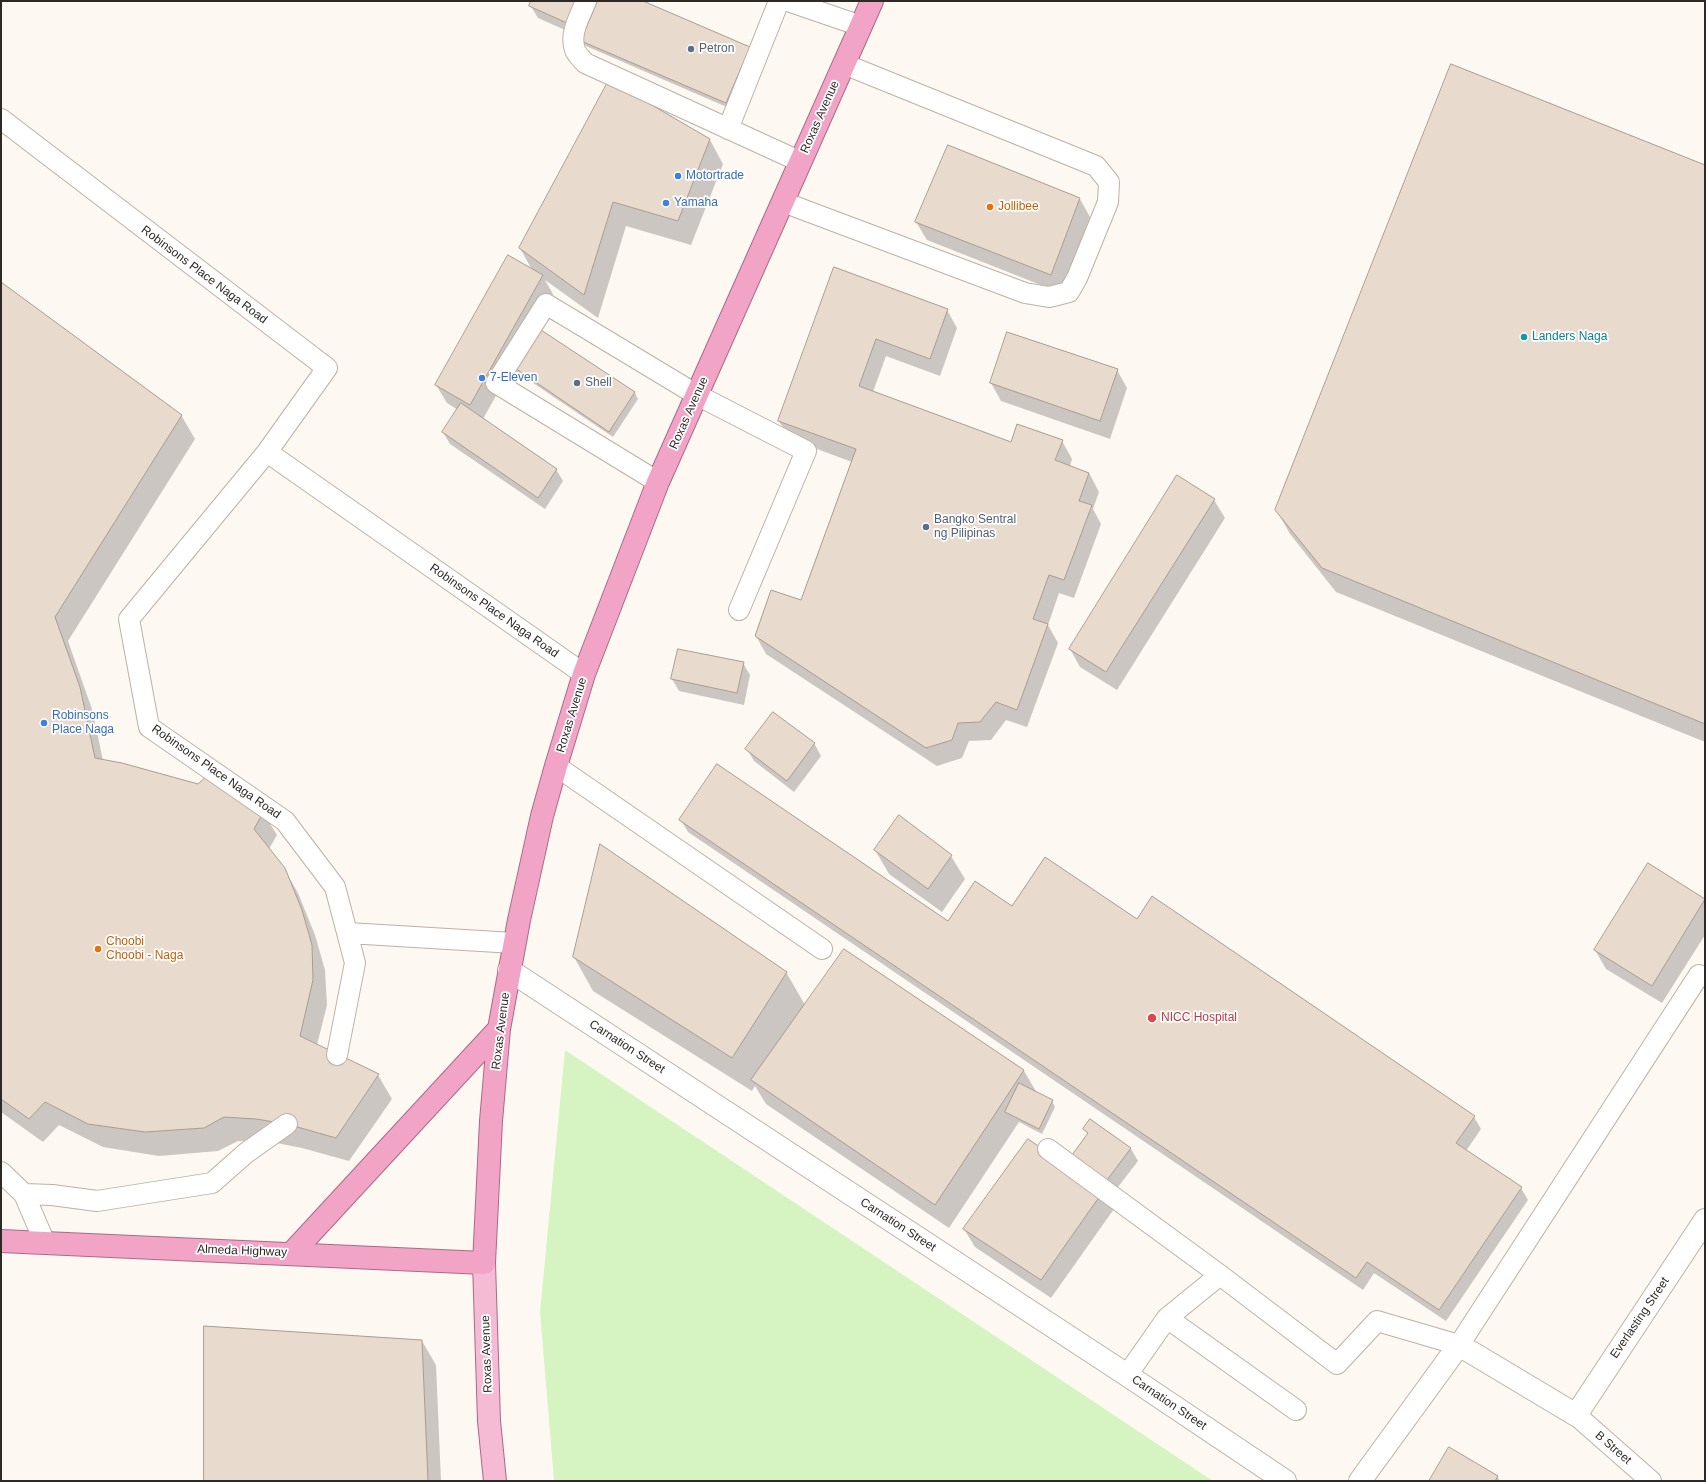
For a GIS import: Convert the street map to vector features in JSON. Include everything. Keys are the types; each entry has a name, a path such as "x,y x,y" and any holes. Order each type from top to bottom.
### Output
{"highway":[{"name":"Roxas Avenue","path":"484,1263 491,1121 499,1029 514,943 542,816 584,674 658,482 872,1"},
{"path":"292,1253 499,1029"},
{"name":"Almeda Highway","path":"1,1241 180,1250 292,1253 484,1263"}],"main road":[{"name":"Roxas Avenue","path":"484,1263 489,1421 495,1481"}],"street":[{"name":"Carnation Street","path":"510,970 1127,1375 1285,1481"},
{"name":"Everlasting Street","path":"1576,1415 1705,1220"},
{"path":"1360,1481 1459,1345 1576,1415"}],"lane":[{"path":"586,1 574,29 573,42 576,52 585,63 801,162"},
{"path":"728,129 779,1"},
{"path":"788,1 861,26"},
{"path":"783,202 1025,293 1049,297 1069,292 1077,278 1108,202 1109,182 1096,166 844,64"},
{"name":"Robinsons Place Naga Road","path":"1,119 327,368 267,452 129,619 149,726 285,821 335,887 355,963 337,1055"},
{"path":"658,482 496,383 546,304 697,395 806,452 739,610"},
{"name":"Robinsons Place Naga Road","path":"267,452 584,674"},
{"path":"556,766 822,949"},
{"path":"348,933 514,943"},
{"path":"1048,1149 1220,1275 1337,1364 1377,1321 1459,1345 1699,975"},
{"path":"24,1194 52,1195 97,1200 212,1183 246,1153 287,1124"},
{"path":"1,1172 24,1194 45,1243"},
{"path":"1127,1375 1167,1318 1220,1275"},
{"path":"1167,1318 1296,1410"},
{"name":"B Street","path":"1576,1415 1651,1481"}],"green space":[{"path":"565,1050 1213,1481 554,1481 540,1312"}],"building":[{"path":"531,1 577,1 567,23 529,6"},
{"path":"598,1 643,1 750,47 726,103 581,41"},
{"name":"Landers Naga","path":"1451,64 1705,165 1705,724 1322,568 1275,510"},
{"path":"609,80 710,139 678,221 613,202 584,295 519,248"},
{"path":"948,145 1080,198 1051,275 915,222"},
{"path":"508,255 543,275 470,405 435,385"},
{"path":"834,267 948,309 930,359 876,339 859,386 1011,442 1017,424 1063,440 1055,460 1089,473 1079,501 1092,505 1064,580 1049,575 1033,619 1048,624 1017,710 996,702 980,722 958,723 952,740 926,748 755,636 771,590 801,600 856,449 778,421"},
{"name":"Robinsons Place Naga","path":"1,282 182,415 55,617 80,687 95,758 122,763 198,784 210,773 264,811 254,829 285,868 302,910 312,945 313,980 300,1036 379,1074 336,1138 287,1124 256,1119 224,1117 204,1128 145,1132 88,1124 45,1102 29,1119 1,1099"},
{"path":"535,326 635,392 609,432 509,364"},
{"path":"1007,332 1118,369 1100,421 990,383"},
{"path":"461,403 557,469 538,498 442,432"},
{"path":"1177,475 1215,499 1106,672 1069,649"},
{"path":"678,649 744,662 737,693 671,679"},
{"path":"773,712 815,743 787,781 745,749"},
{"name":"NICC Hospital","path":"717,764 948,921 975,881 1012,906 1045,857 1137,919 1152,896 1475,1116 1456,1143 1522,1187 1439,1310 1367,1262 1356,1278 679,820"},
{"path":"899,815 952,855 928,889 874,850"},
{"path":"600,844 787,972 732,1058 573,957"},
{"path":"1648,863 1705,899 1652,986 1594,950"},
{"path":"844,949 1024,1070 935,1205 751,1080"},
{"path":"1019,1083 1053,1100 1039,1129 1005,1112"},
{"path":"1090,1119 1131,1148 1101,1188 1067,1162 1088,1133 1083,1129"},
{"path":"1028,1139 1104,1190 1041,1280 963,1229"},
{"path":"204,1326 422,1340 428,1481 204,1481"},
{"path":"1449,1447 1498,1476 1495,1481 1429,1481"}],"place":[{"name":"Petron","path":"691,49"},
{"name":"Motortrade","path":"678,176"},
{"name":"Yamaha","path":"666,203"},
{"name":"Jollibee","path":"990,207"},
{"name":"Landers Naga","path":"1524,337"},
{"name":"7-Eleven","path":"482,378"},
{"name":"Shell","path":"577,383"},
{"name":"Bangko Sentral ng Pilipinas","path":"926,527"},
{"name":"Robinsons Place Naga","path":"44,723"},
{"name":"Choobi Choobi - Naga","path":"98,949"},
{"name":"NICC Hospital","path":"1152,1018"}]}
